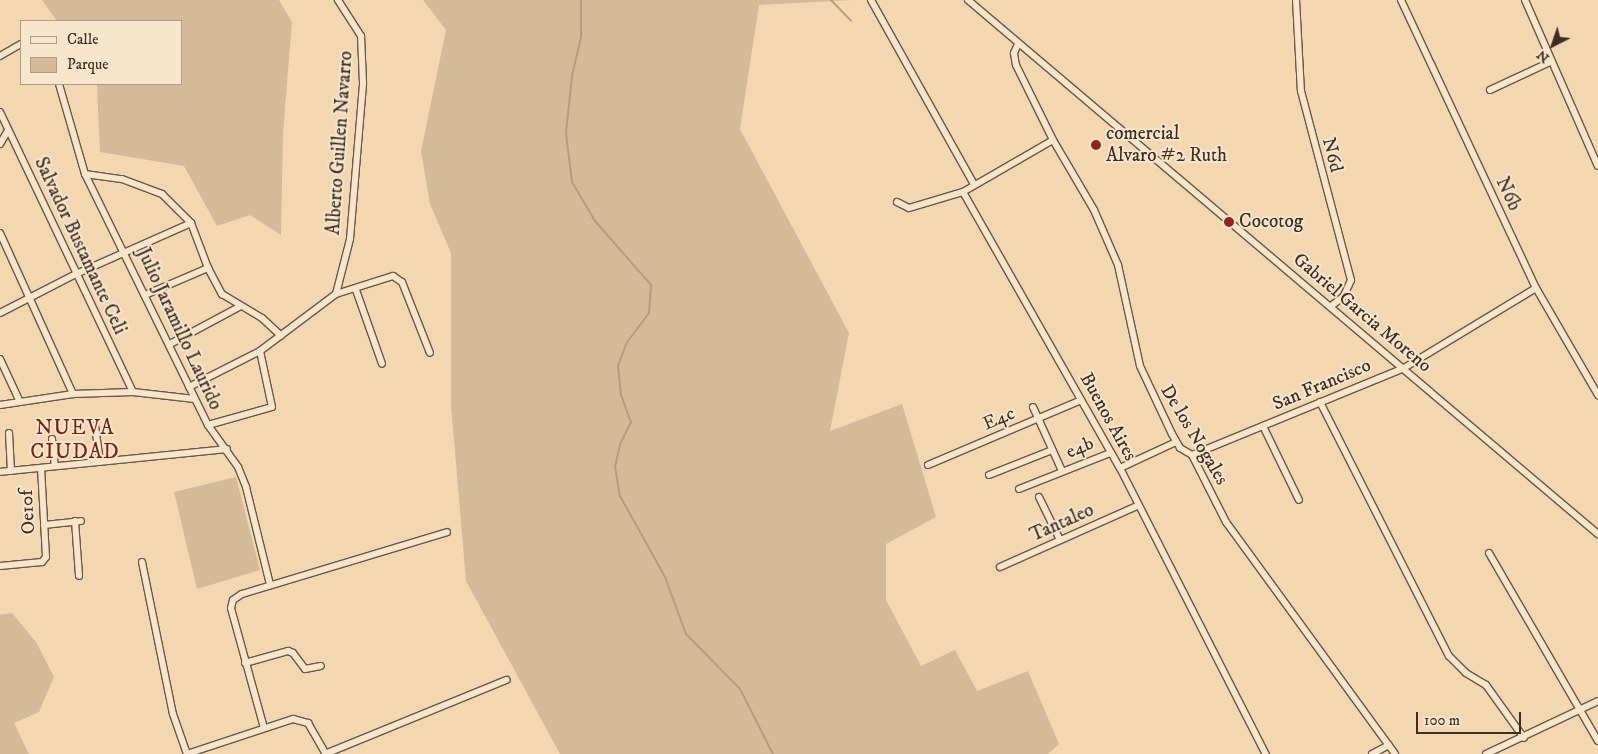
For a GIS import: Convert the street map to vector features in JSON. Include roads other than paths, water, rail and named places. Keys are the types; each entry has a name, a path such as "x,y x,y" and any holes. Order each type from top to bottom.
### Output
{"street":[{"name":"Alberto Guillen Navarro","path":"336,294 350,239 363,83 361,36 338,0"},
{"path":"871,0 974,184"},
{"name":"Gabriel Garcia Moreno","path":"968,0 1598,534"},
{"name":"N6d","path":"1296,0 1301,91 1351,280 1344,296 1331,306"},
{"name":"N6b","path":"1401,0 1536,288 1598,395"},
{"path":"1524,0 1598,166"},
{"name":"De los Nogales","path":"1018,44 1014,52 1016,65 1053,140 1094,210 1118,264 1140,366 1176,442 1192,455 1226,522 1395,754"},
{"path":"0,56 20,45"},
{"path":"1490,90 1550,62"},
{"name":"Julio Jaramillo Laurido","path":"59,85 86,174 208,425 226,448 246,487 270,586"},
{"name":"Salvador Bustamante Celi","path":"0,112 132,392"},
{"path":"0,144 8,130"},
{"path":"897,202 909,208 963,192 1053,140"},
{"path":"86,174 122,179 162,194 191,223 208,268 222,294 239,307 262,318 281,336"},
{"name":"Buenos Aires","path":"963,192 1120,468 1137,506 1266,754"},
{"path":"0,313 76,274 191,223"},
{"path":"0,233 73,394"},
{"path":"145,295 208,268"},
{"path":"190,387 260,351 336,294 356,290 393,276 402,282 430,354"},
{"name":"San Francisco","path":"1192,455 1404,368 1536,288"},
{"path":"356,290 382,364"},
{"path":"170,344 239,307"},
{"path":"208,425 272,407 260,351"},
{"path":"0,359 19,400"},
{"path":"0,405 19,400 73,394 132,392 195,399"},
{"name":"E4c","path":"928,465 1081,400"},
{"path":"1320,402 1449,656 1466,674 1486,685 1524,738"},
{"path":"1033,407 1062,471"},
{"path":"95,426 100,462"},
{"path":"1264,426 1299,500"},
{"path":"9,432 11,471"},
{"path":"52,439 55,466"},
{"path":"1120,468 1176,442"},
{"path":"0,472 226,448"},
{"path":"989,475 1052,450"},
{"name":"e4b","path":"1019,489 1110,453"},
{"name":"Oe10f","path":"0,566 42,562 46,554 41,468"},
{"path":"1039,497 1060,540"},
{"name":"Tantaleo","path":"1000,567 1137,506"},
{"path":"44,525 78,521 79,576"},
{"path":"264,728 245,663 231,603 242,594 447,532"},
{"path":"1489,553 1598,741"},
{"path":"142,562 173,714 187,754 293,719 302,720 314,730 326,754 506,680"},
{"path":"245,663 288,651 293,652 305,669 322,666"},
{"path":"1486,754 1580,712 1598,701"},
{"path":"1372,754 1388,745"}],"waterway":[{"path":"581,0 581,37 572,76 566,133 572,182 595,221 651,285 649,313 627,342 618,366 621,395 631,422 620,445 615,466 620,496 665,577 686,634 740,689 773,754"},
{"path":"831,0 851,21"}],"place":[{"name":"comercial Alvaro #2 Ruth","path":"1096,145"},
{"name":"Cocotog","path":"1229,222"}],"district":[{"name":"NUEVA CIUDAD","path":"75,440"}]}
